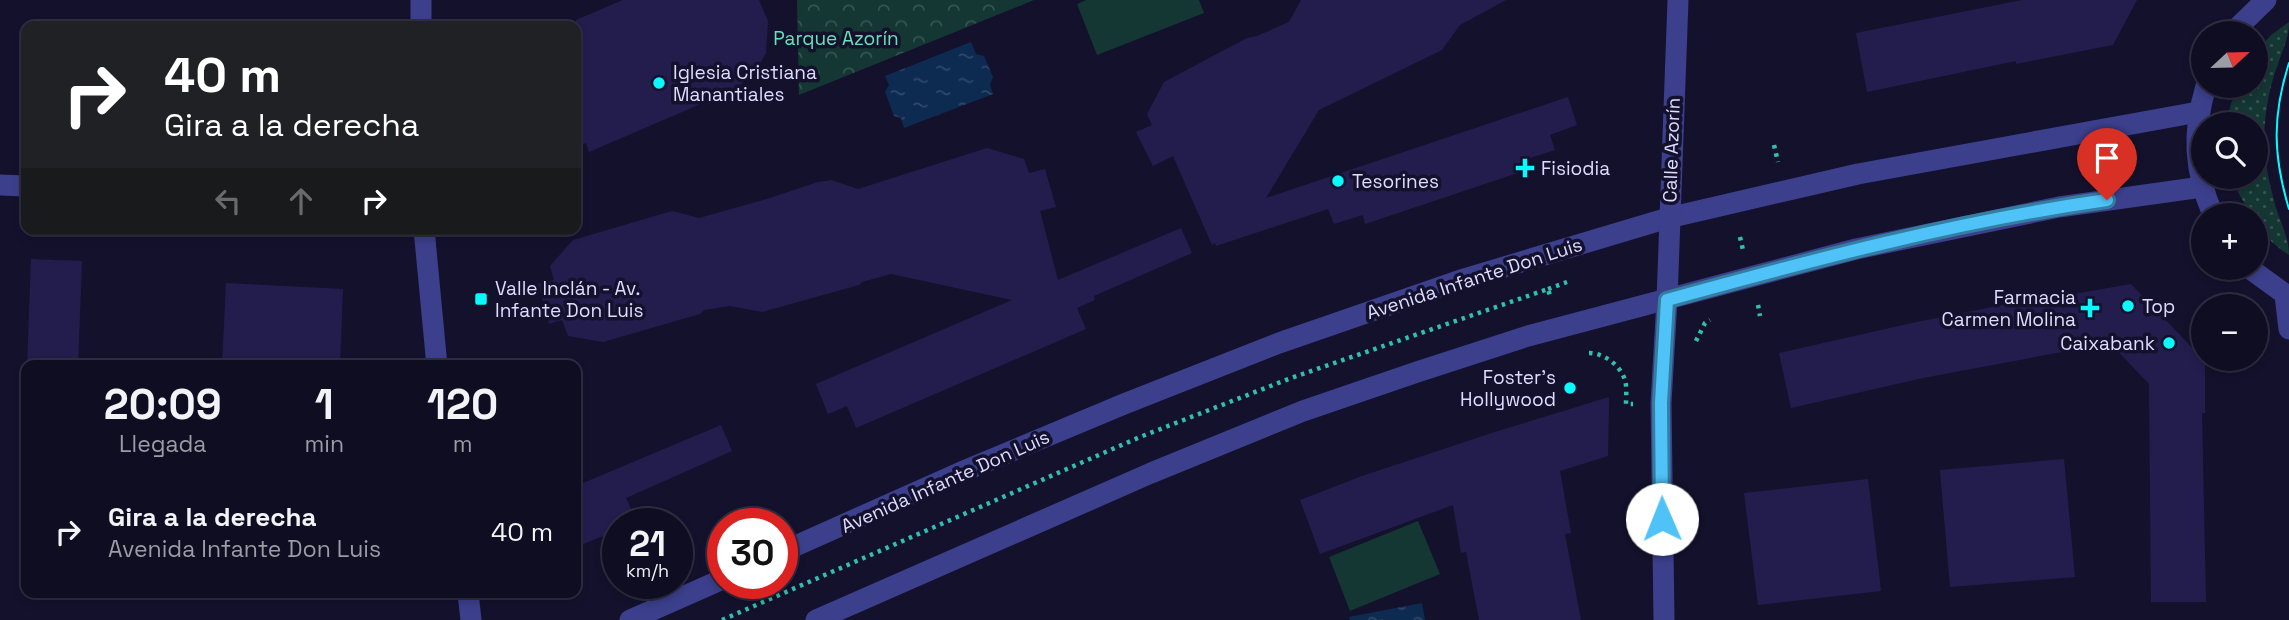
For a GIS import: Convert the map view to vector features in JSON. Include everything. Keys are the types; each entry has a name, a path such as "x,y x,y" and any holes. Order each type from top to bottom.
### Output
{"street":[{"path":"421,0 421,21"},
{"name":"Calle Azorín","path":"1664,620 1661,403 1678,0"},
{"path":"2244,21 2266,0"},
{"path":"2198,112 2202,98"},
{"name":"Avenida Infante Don Luis","path":"798,545 1073,425 1279,343 1464,279 1668,218 1858,174 2191,113"},
{"path":"0,185 21,186"},
{"path":"816,620 1151,473 1303,411 1528,336 1869,246 2059,207 2191,189"},
{"path":"425,235 436,360"},
{"path":"2265,280 2287,296 2289,329"},
{"path":"630,620 707,586"},
{"path":"469,598 471,620"}],"path":[{"path":"1758,304 1760,316"}],"green space":[{"name":"Parque Azorín","path":"797,0 1034,0 799,95"},
{"path":"1086,0 1199,0 1204,13 1097,55 1077,4"},
{"path":"2289,22 2266,112 2229,112 2233,98 2268,98 2268,38"},
{"path":"2268,172 2289,255 2268,238 2268,203 2244,203 2237,189 2268,189"},
{"path":"1418,521 1440,574 1350,611 1329,557"}],"water":[{"path":"971,42 976,54 984,56 993,77 990,85 993,94 904,128 901,118 894,116 885,92 889,85 885,76"},
{"path":"1422,603 1425,620 1350,620 1349,617"}],"building":[{"name":"Iglesia Cristiana Manantiales","path":"623,0 759,0 768,21 766,53 753,76 731,91 589,152 586,143 581,145 581,21 576,20"},
{"path":"1301,0 1506,0 1460,25 1442,50 1319,110 1266,198 1568,97 1577,125 1550,135 1555,150 1527,159 1530,169 1365,224 1363,215 1334,224 1328,209 1216,246 1215,243 1212,245 1173,156 1153,166 1136,132 1152,125 1147,114 1164,82 1247,38 1289,22"},
{"path":"2022,0 2137,0 2113,45 2016,64 2016,61 1867,92 1856,33"},
{"path":"987,148 1024,159 1029,173 1045,169 1056,207 1040,211 1058,280 1181,228 1192,253 1094,296 1095,300 1077,308 1086,329 856,428 847,406 828,414 816,384 1012,300 891,274 762,312 730,306 704,310 700,314 603,342 568,336 562,320 549,324 538,284 554,280 550,266 573,240 672,211 699,218 818,182 831,180 858,189"},
{"path":"31,259 82,261 78,360 27,360"},
{"path":"226,283 343,289 340,360 222,360"},
{"path":"2131,284 2191,346 2191,371 2205,371 2205,413 2202,413 2206,602 2151,602 2149,384 2110,343 1923,378 1791,408 1779,353 1912,323"},
{"path":"1609,397 1608,456 1560,471 1571,533 1565,534 1581,620 1479,620 1466,552 1461,553 1453,505 1320,554 1300,500 1362,476"},
{"path":"721,425 732,451 626,498 631,508 602,508 602,536 581,545 581,484"},
{"path":"2064,459 2075,577 1950,587 1940,470"},
{"path":"1868,479 1881,591 1758,605 1744,493"}],"tram line":[{"path":"2289,63 2277,119 2277,153 2289,209"}],"place":[{"name":"Iglesia Cristiana Manantiales","path":"659,83"},
{"name":"Fisiodia","path":"1525,168"},
{"name":"Tesorines","path":"1338,181"},
{"name":"Valle Inclán - Av. Infante Don Luis","path":"481,299"},
{"name":"Top","path":"2128,306"},
{"name":"Farmacia Carmen Molina","path":"2090,308"},
{"name":"Caixabank","path":"2169,343"},
{"name":"Foster's Hollywood","path":"1570,388"}],"route":[{"path":"1662,519 1661,403 1667,300 1856,249 2059,207 2107,200"}]}
